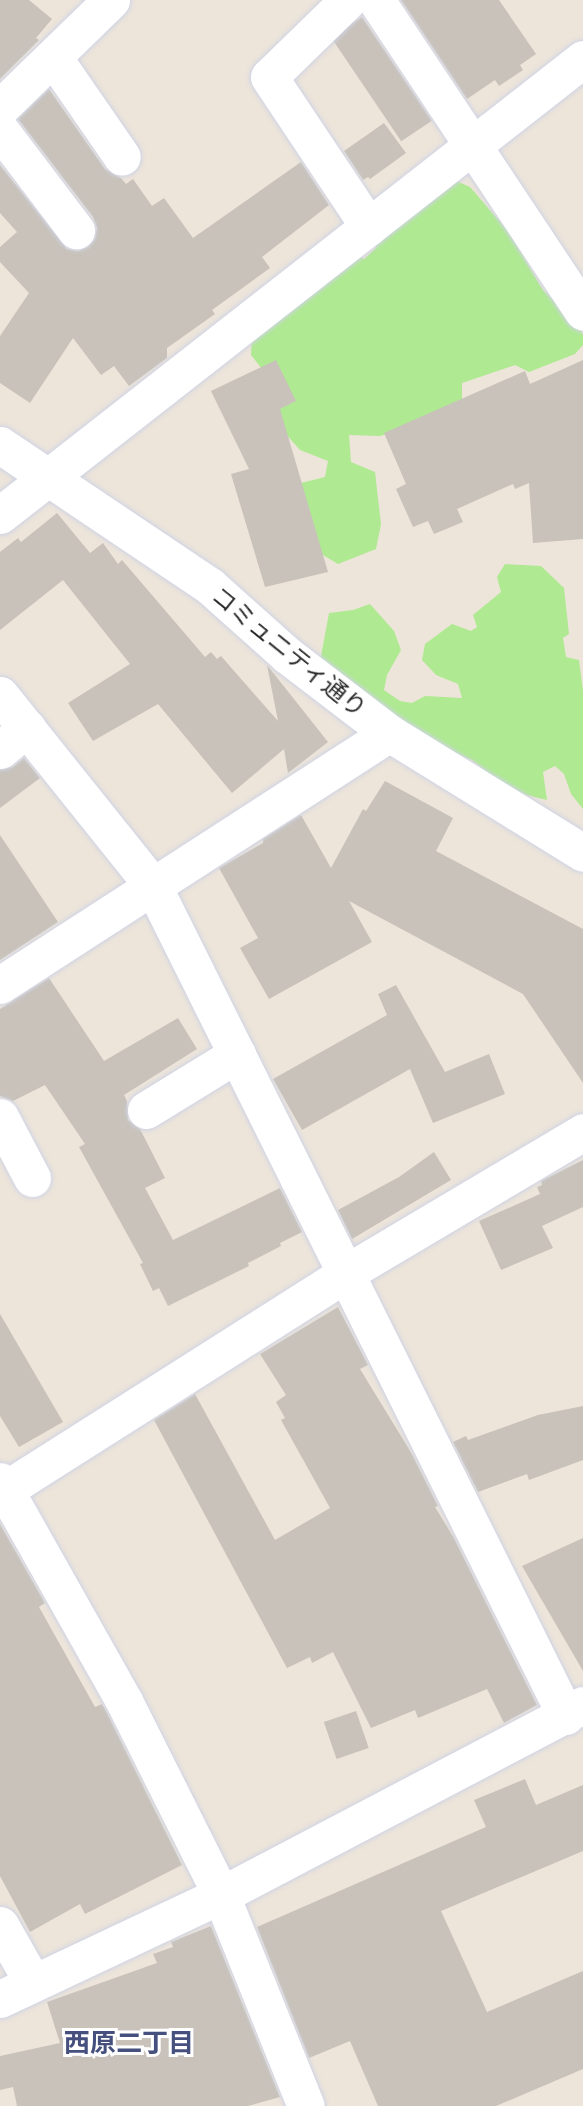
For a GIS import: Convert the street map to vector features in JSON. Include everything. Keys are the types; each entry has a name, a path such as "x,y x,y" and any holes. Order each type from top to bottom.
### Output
{"street":[{"path":"0,108 111,0"},
{"path":"348,0 269,77 369,227"},
{"path":"376,0 583,312"},
{"path":"53,57 122,157"},
{"path":"0,515 583,59"},
{"path":"0,130 76,230"},
{"name":"コミュニティ通り","path":"0,444 211,587 287,655 389,733 583,853"},
{"path":"0,695 14,739 153,886 346,1273 575,1711 221,1895 0,1998"},
{"path":"0,985 389,733"},
{"path":"146,1110 237,1054"},
{"path":"0,1117 32,1178"},
{"path":"306,2106 221,1895 124,1701 2,1488 346,1273 583,1132"},
{"path":"0,1926 33,1983"}],"green space":[{"path":"454,180 470,187 508,231 543,290 578,325 583,335 583,345 575,354 529,372 515,365 462,383 462,404 402,429 380,436 349,435 351,462 375,472 381,524 376,549 338,564 318,552 301,483 325,477 328,461 300,450 276,423 273,383 251,355 252,335 352,253 364,259 376,248 381,233"},
{"path":"505,564 541,566 564,588 569,634 563,638 566,657 579,660 583,691 583,809 571,794 564,774 555,766 543,772 547,800 526,795 492,776 472,760 450,751 319,667 329,613 353,610 370,604 394,631 401,650 387,675 384,690 400,701 412,703 425,696 462,698 458,684 436,675 422,660 425,644 452,624 471,631 477,627 473,615 501,592 497,577"}],"building":[{"path":"0,0 29,0 52,19 36,38 39,40 0,79"},
{"path":"401,0 499,0 536,54 520,65 523,70 499,86 495,80 467,99"},
{"path":"362,17 432,121 401,141 331,38"},
{"path":"49,89 105,169 126,184 133,179 152,206 164,198 193,238 301,162 329,205 262,257 270,268 212,310 215,314 167,348 167,358 129,386 114,366 101,375 73,338 30,403 0,383 0,336 29,293 0,262 0,247 17,232 0,213 0,165 67,249 78,251 88,247 95,239 97,228 93,217 18,119"},
{"path":"384,123 406,153 370,179 368,177 363,180 344,151"},
{"path":"276,360 296,401 280,409 328,572 265,587 231,474 249,469 211,391"},
{"path":"583,360 583,539 533,543 529,483 515,489 513,484 457,509 463,522 434,534 428,521 413,527 396,489 406,484 384,433 525,371 530,384"},
{"path":"57,513 90,553 103,543 118,564 122,560 205,657 211,652 217,659 221,656 278,721 267,665 328,742 288,773 284,749 232,793 158,704 93,741 68,703 130,664 63,580 0,630 0,552 18,538 21,542"},
{"path":"24,758 40,778 0,808 0,770 13,767"},
{"path":"385,781 453,818 436,851 583,929 583,1083 523,994 349,901 372,942 269,999 240,948 258,938 219,868 263,843 263,839 301,815 331,868 363,809 366,811"},
{"path":"0,835 58,922 0,960"},
{"path":"49,978 104,1061 178,1018 197,1049 124,1095 128,1120 140,1129 165,1178 145,1188 173,1240 280,1188 302,1232 248,1263 249,1266 168,1306 159,1288 153,1291 140,1264 143,1263 79,1147 85,1144 45,1085 13,1101 0,1096 0,1009"},
{"path":"396,985 445,1072 489,1054 505,1094 433,1123 410,1069 302,1130 273,1079 387,1015 378,994"},
{"path":"434,1152 451,1180 352,1239 338,1210 399,1177"},
{"path":"583,1160 583,1207 542,1226 553,1248 501,1270 479,1221 540,1194 537,1187 542,1185 541,1181"},
{"path":"338,1307 368,1365 360,1369 412,1454 438,1506 435,1507 454,1538 537,1705 504,1723 487,1689 418,1718 415,1710 371,1728 333,1652 312,1663 310,1657 287,1668 154,1420 195,1394 275,1540 330,1508 281,1420 285,1418 276,1402 286,1395 260,1354"},
{"path":"0,1314 63,1422 19,1447 0,1416"},
{"path":"583,1406 583,1460 529,1480 527,1474 478,1492 453,1442 466,1436 468,1440 538,1415"},
{"path":"0,1524 45,1603 39,1607 95,1707 102,1704 106,1711 182,1865 85,1914 80,1904 30,1932 0,1876"},
{"path":"583,1538 583,1671 522,1566"},
{"path":"356,1711 369,1748 337,1759 324,1722"},
{"path":"525,1779 536,1805 583,1785 583,1851 441,1911 487,2012 583,1971 583,2069 496,2106 378,2106 350,2041 309,2058 257,1927 486,1827 474,1800"},
{"path":"211,1926 280,2097 248,2106 17,2106 13,2087 0,2090 0,2056 60,2043 47,2002 157,1963 153,1954 173,1947 171,1942"}],"district":[{"name":"西原二丁目","path":"129,2044"}]}
